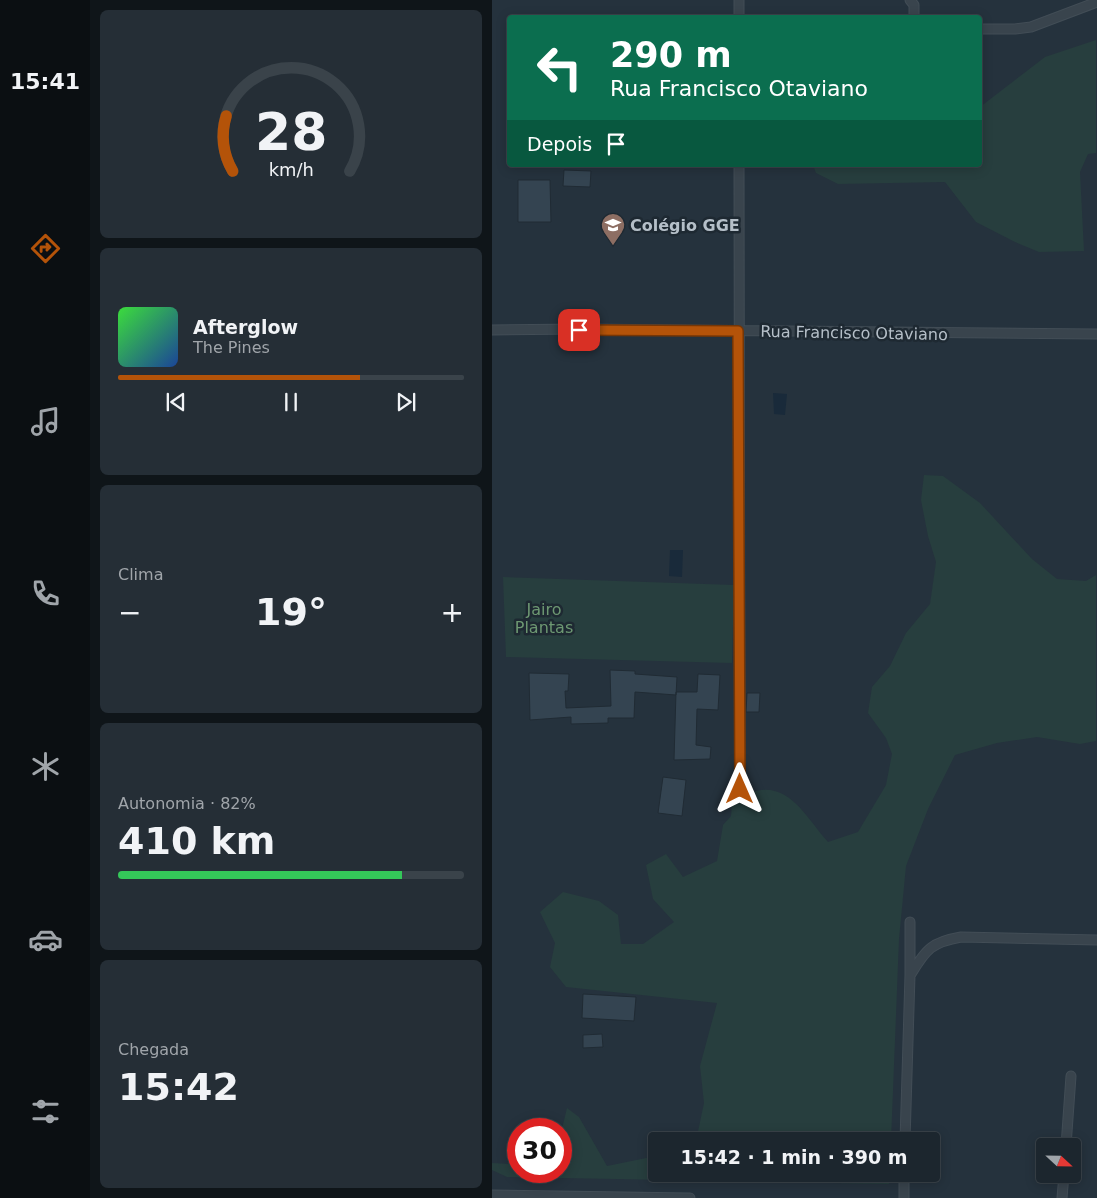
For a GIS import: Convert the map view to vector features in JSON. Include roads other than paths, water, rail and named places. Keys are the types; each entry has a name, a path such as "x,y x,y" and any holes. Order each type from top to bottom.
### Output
{"street":[{"path":"740,0 740,15"},
{"path":"910,0 914,5 914,15"},
{"path":"982,29 1015,30 1031,27 1096,2"},
{"path":"739,167 740,789"},
{"name":"Rua Francisco Otaviano","path":"492,330 1096,334"},
{"path":"905,1132 910,922"},
{"path":"910,975 919,960 930,948 942,940 952,938 1096,940"},
{"path":"1067,1138 1071,1076"},
{"path":"904,1182 904,1198"},
{"path":"1062,1198 1063,1183"},
{"path":"492,1195 690,1198"}],"water":[{"path":"773,393 787,394 785,415 774,414"},
{"path":"670,550 683,550 682,577 669,576"}],"place":[{"name":"Colégio GGE","path":"613,246"}],"park label":[{"name":"Jairo Plantas","path":"544,618"}]}
